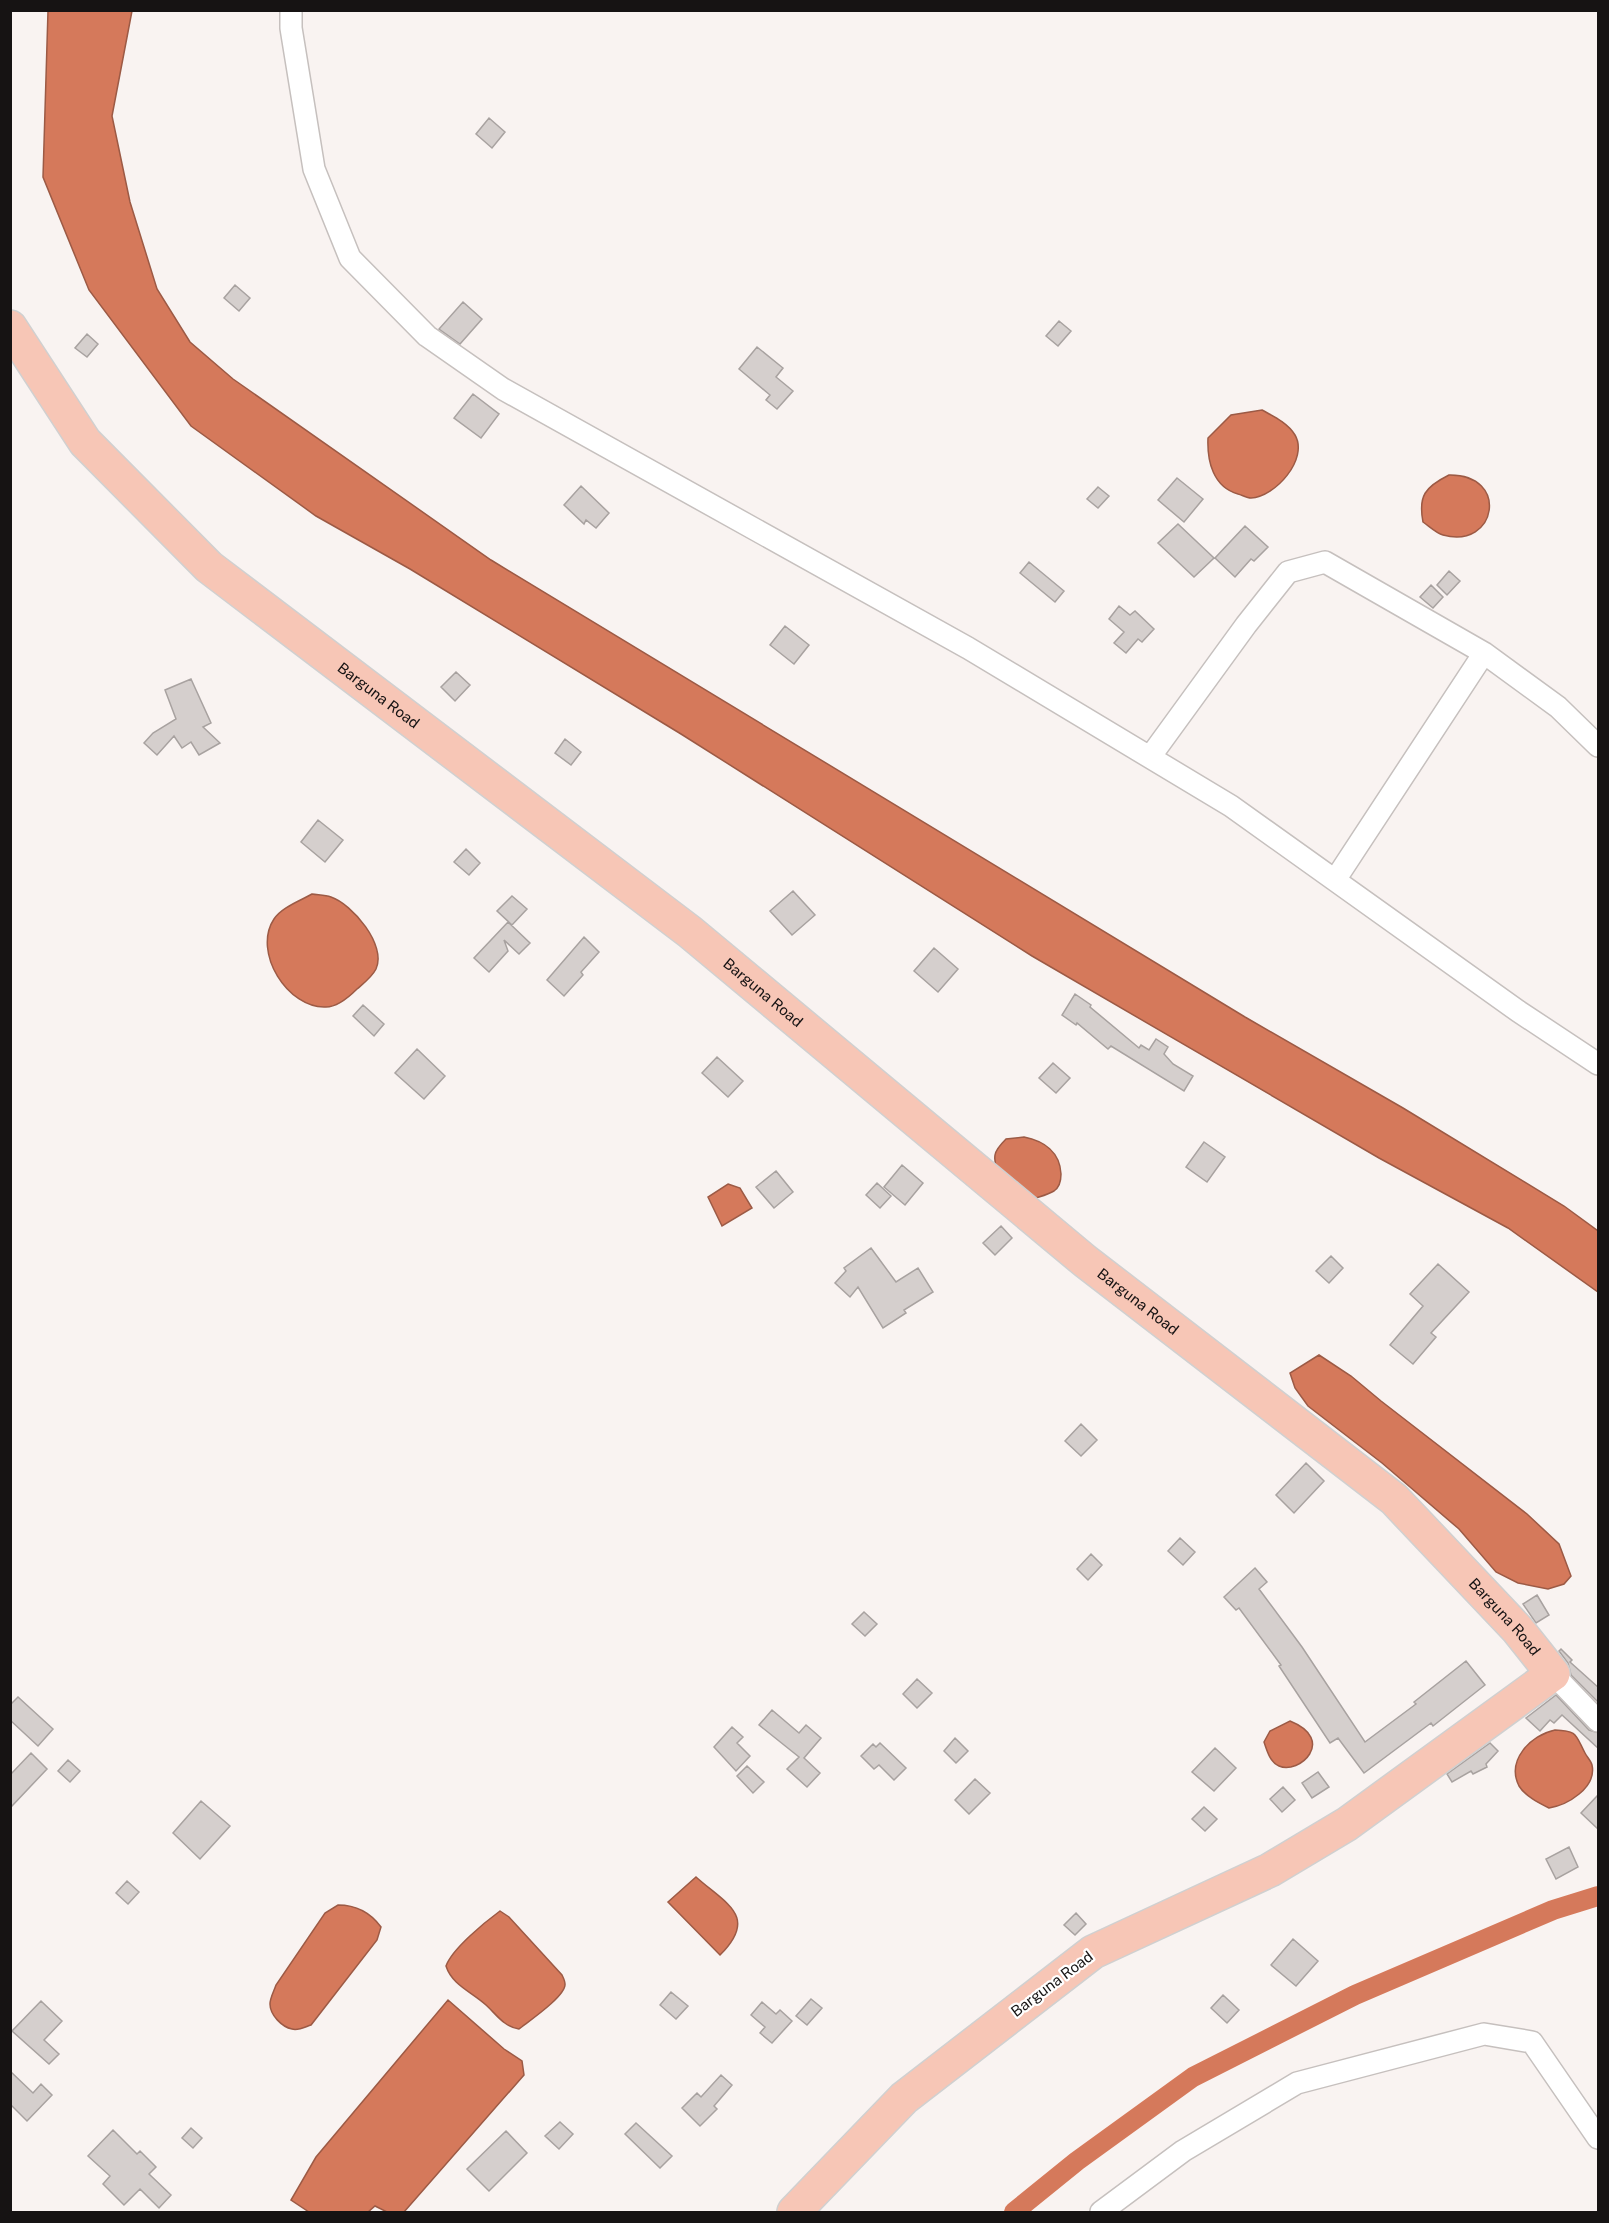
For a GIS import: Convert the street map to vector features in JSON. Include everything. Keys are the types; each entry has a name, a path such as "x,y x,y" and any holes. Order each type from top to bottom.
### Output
{"main road":[{"name":"Barguna Road","path":"10,327 85,442 208,567 690,932 1085,1261 1394,1499 1518,1630 1553,1674 1347,1824 1270,1870 1093,1952 904,2098 794,2212"}],"street":[{"path":"291,10 291,28 314,169 350,258 427,336 504,389 968,648 1231,806 1518,1011 1599,1064"},
{"path":"1150,757 1288,572 1324,562 1484,653 1558,707 1599,746"},
{"path":"1335,880 1484,653"},
{"path":"1553,1674 1599,1720"},
{"path":"1101,2212 1183,2151 1298,2083 1484,2034 1532,2042 1599,2138"}],"shaded area":[{"path":"48,11 132,11 112,116 130,202 157,289 190,342 233,379 491,560 1245,1017 1403,1108 1564,1206 1598,1231 1598,1292 1508,1228 1379,1158 1032,956 681,734 410,569 316,516 191,426 89,290 43,177"},
{"path":"1262,410 1280,420 1292,431 1298,445 1297,455 1294,465 1279,484 1260,496 1249,498 1229,491 1217,479 1210,464 1208,438 1231,415"},
{"path":"1449,475 1468,478 1481,486 1488,498 1489,510 1485,522 1475,532 1461,537 1440,534 1423,522 1422,505 1425,493"},
{"path":"312,894 331,897 348,908 366,927 377,949 376,969 368,980 347,998 330,1007 312,1005 299,999 287,989 271,962 268,947 268,932 277,915"},
{"path":"1024,1137 1038,1141 1050,1149 1060,1166 1061,1179 1058,1188 1036,1198 1002,1177 995,1163 995,1155 999,1146 1006,1139"},
{"path":"728,1184 740,1188 752,1208 722,1226 708,1197"},
{"path":"1319,1355 1351,1376 1527,1514 1559,1544 1571,1576 1564,1584 1548,1589 1518,1583 1496,1572 1459,1529 1382,1463 1308,1406 1295,1388 1290,1373"},
{"path":"1290,1721 1304,1729 1311,1737 1312,1746 1310,1754 1304,1761 1287,1767 1279,1766 1269,1756 1264,1742 1270,1731"},
{"path":"1555,1730 1568,1731 1575,1735 1591,1764 1592,1773 1590,1781 1579,1794 1564,1803 1549,1808 1532,1799 1522,1790 1516,1776 1516,1767 1518,1758 1530,1743 1537,1737"},
{"path":"696,1877 727,1903 737,1920 737,1930 720,1955 668,1902"},
{"path":"338,1905 357,1908 372,1917 381,1927 377,1940 311,2025 297,2030 288,2028 277,2020 272,2012 270,2004 276,1985 325,1913"},
{"path":"500,1911 509,1917 562,1975 565,1983 564,1989 554,2001 519,2029 504,2023 481,2000 458,1983 446,1966 462,1944"},
{"path":"448,2000 504,2049 522,2061 524,2075 404,2212 387,2212 375,2206 368,2212 309,2212 291,2200 316,2157"}],"building":[{"path":"489,118 505,132 492,148 476,134"},
{"path":"235,285 250,298 239,311 224,298"},
{"path":"463,302 482,319 460,344 439,329"},
{"path":"1059,321 1071,331 1058,346 1046,336"},
{"path":"87,334 98,344 87,357 75,348"},
{"path":"757,347 783,368 776,377 793,391 777,409 766,400 770,395 739,369"},
{"path":"473,394 499,414 481,438 454,418"},
{"path":"1177,478 1203,499 1184,522 1158,500"},
{"path":"581,486 609,513 596,528 586,520 584,524 564,505"},
{"path":"1098,487 1109,496 1098,508 1087,499"},
{"path":"1178,524 1214,558 1194,577 1158,543"},
{"path":"1245,526 1268,547 1254,561 1251,559 1235,577 1215,558"},
{"path":"1029,562 1064,591 1055,602 1020,573"},
{"path":"1449,571 1460,581 1447,595 1437,585"},
{"path":"1431,585 1443,597 1433,608 1420,597"},
{"path":"1119,606 1130,615 1135,611 1154,629 1142,642 1138,639 1126,653 1114,643 1124,632 1109,619"},
{"path":"785,626 809,645 794,664 770,645"},
{"path":"456,672 470,685 455,701 441,687"},
{"path":"191,679 211,723 203,727 220,743 199,755 191,742 182,748 174,736 157,755 144,743 153,733 176,719 165,690"},
{"path":"565,739 581,752 571,765 555,753"},
{"path":"318,820 343,840 325,862 301,842"},
{"path":"466,849 480,863 469,875 454,862"},
{"path":"793,891 815,915 792,935 770,911"},
{"path":"512,896 527,909 512,925 497,911"},
{"path":"508,922 530,943 519,954 504,940 508,951 489,972 474,958"},
{"path":"584,937 599,952 564,996 547,980"},
{"path":"934,948 958,969 938,992 914,971"},
{"path":"1075,994 1091,1005 1090,1007 1139,1048 1141,1045 1149,1050 1156,1039 1168,1047 1164,1054 1173,1064 1193,1076 1184,1091 1111,1046 1108,1049 1077,1023 1076,1025 1062,1015"},
{"path":"363,1005 384,1024 374,1036 353,1016"},
{"path":"417,1049 445,1076 424,1099 395,1073"},
{"path":"717,1057 743,1081 728,1097 702,1073"},
{"path":"1053,1063 1070,1078 1056,1093 1039,1078"},
{"path":"1204,1142 1225,1157 1207,1182 1186,1167"},
{"path":"902,1165 923,1183 905,1205 884,1187"},
{"path":"776,1171 793,1192 774,1208 756,1187"},
{"path":"877,1183 891,1196 880,1208 866,1195"},
{"path":"1001,1226 1012,1238 995,1255 983,1243"},
{"path":"871,1248 896,1282 918,1268 933,1292 904,1310 906,1313 883,1328 858,1287 850,1297 835,1283 846,1271 844,1268"},
{"path":"1331,1256 1343,1268 1329,1283 1316,1271"},
{"path":"1438,1264 1469,1292 1431,1333 1436,1337 1413,1364 1390,1345 1423,1306 1410,1294"},
{"path":"1081,1424 1097,1440 1081,1456 1065,1441"},
{"path":"1306,1463 1324,1481 1294,1513 1276,1495"},
{"path":"1180,1538 1195,1552 1183,1565 1168,1551"},
{"path":"1091,1554 1102,1565 1088,1580 1077,1569"},
{"path":"1255,1568 1267,1582 1259,1589 1302,1647 1365,1742 1416,1704 1414,1702 1466,1661 1485,1685 1433,1726 1431,1723 1364,1773 1338,1738 1330,1743 1279,1666 1281,1665 1239,1608 1236,1610 1224,1597"},
{"path":"1537,1595 1549,1615 1536,1623 1523,1604"},
{"path":"864,1612 877,1624 865,1636 852,1624"},
{"path":"1561,1649 1572,1660 1570,1662 1599,1688 1599,1703 1571,1675 1568,1663 1559,1651"},
{"path":"917,1679 932,1693 917,1708 903,1694"},
{"path":"1556,1695 1589,1730 1599,1733 1599,1749 1562,1715 1554,1723 1550,1720 1540,1731 1526,1718"},
{"path":"18,1697 53,1729 38,1746 10,1720 10,1705"},
{"path":"772,1710 799,1733 806,1725 821,1738 804,1758 820,1773 807,1787 787,1769 799,1757 759,1725"},
{"path":"732,1727 743,1737 737,1743 750,1756 736,1771 714,1747"},
{"path":"955,1738 968,1751 956,1763 944,1751"},
{"path":"880,1743 906,1768 894,1780 879,1765 874,1769 861,1756 873,1744 876,1747"},
{"path":"1490,1743 1498,1751 1486,1764 1487,1767 1473,1774 1471,1771 1452,1782 1447,1774"},
{"path":"1215,1748 1236,1768 1214,1791 1192,1772"},
{"path":"31,1753 47,1769 10,1808 10,1775"},
{"path":"68,1760 80,1771 70,1782 58,1771"},
{"path":"747,1766 764,1782 753,1793 737,1776"},
{"path":"1318,1772 1329,1787 1312,1798 1302,1783"},
{"path":"975,1779 990,1793 969,1814 955,1800"},
{"path":"1283,1787 1295,1800 1282,1812 1270,1799"},
{"path":"1599,1794 1599,1830 1581,1813"},
{"path":"201,1801 230,1826 200,1859 173,1833"},
{"path":"1204,1807 1217,1819 1205,1831 1192,1819"},
{"path":"1569,1847 1578,1867 1556,1879 1546,1859"},
{"path":"127,1881 139,1892 128,1904 116,1893"},
{"path":"1076,1913 1086,1924 1075,1935 1064,1925"},
{"path":"1293,1939 1318,1961 1296,1986 1271,1965"},
{"path":"671,1992 688,2006 676,2019 660,2005"},
{"path":"1223,1995 1239,2010 1227,2023 1211,2008"},
{"path":"811,1999 822,2008 807,2025 796,2016"},
{"path":"41,2001 62,2021 44,2040 59,2054 49,2064 12,2031"},
{"path":"762,2002 776,2014 780,2010 792,2021 772,2043 760,2033 765,2027 751,2015"},
{"path":"10,2071 33,2093 41,2084 52,2095 27,2121 10,2104"},
{"path":"721,2075 732,2085 714,2106 717,2109 700,2126 682,2108 697,2093 701,2097"},
{"path":"560,2122 573,2134 559,2149 545,2136"},
{"path":"636,2123 672,2156 660,2168 625,2134"},
{"path":"191,2128 202,2138 193,2148 182,2138"},
{"path":"113,2130 137,2154 140,2151 156,2167 149,2174 171,2195 159,2208 140,2189 124,2205 103,2184 110,2176 88,2156"},
{"path":"506,2131 527,2153 489,2191 467,2169"}],"waterway":[{"path":"1014,2212 1077,2161 1193,2077 1355,1995 1553,1910 1598,1896"}]}
